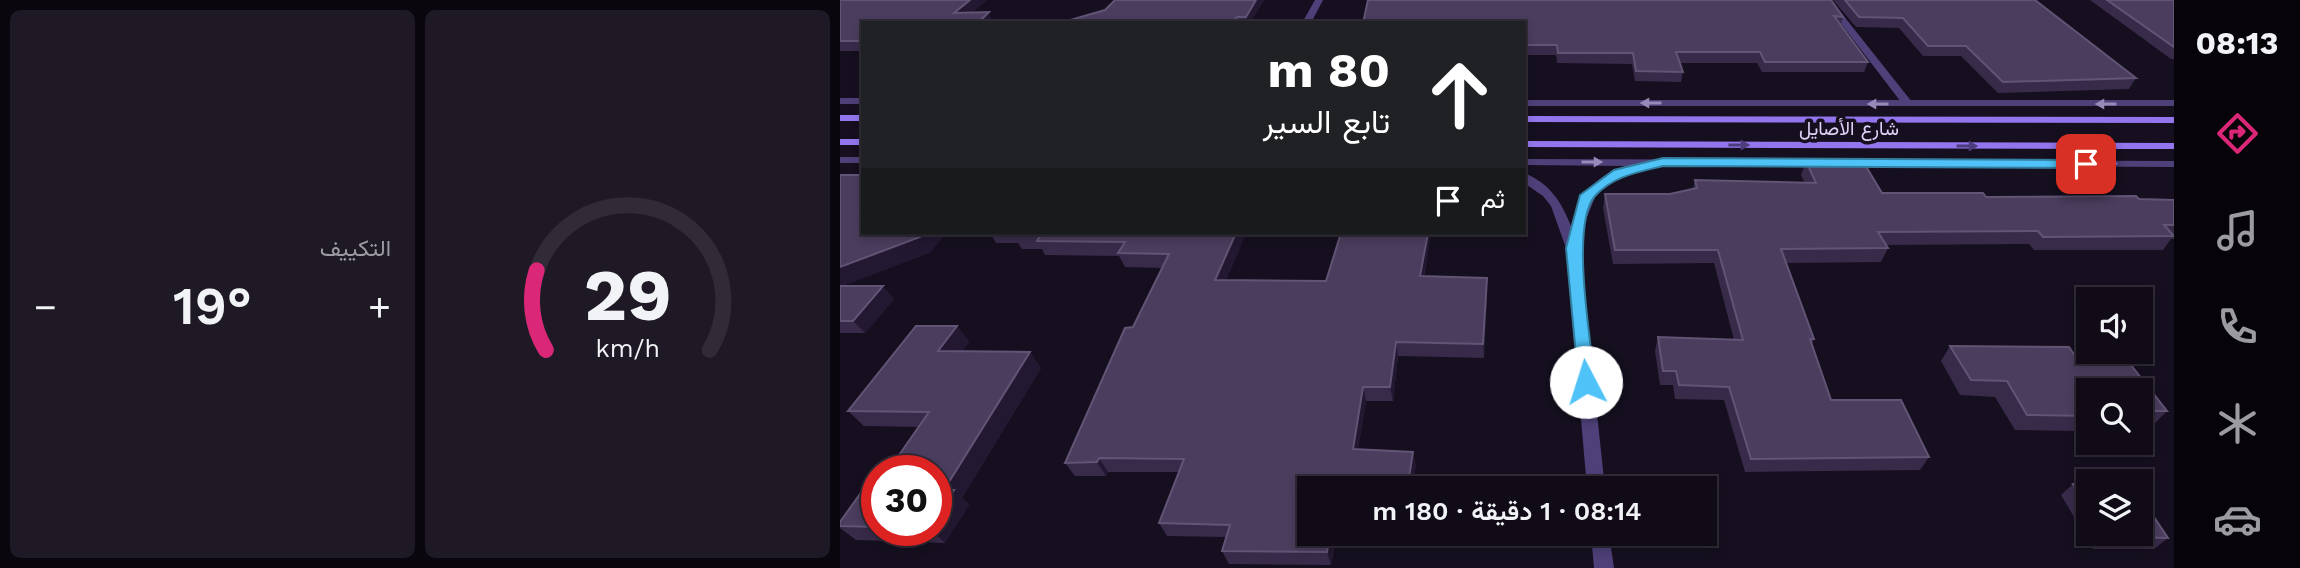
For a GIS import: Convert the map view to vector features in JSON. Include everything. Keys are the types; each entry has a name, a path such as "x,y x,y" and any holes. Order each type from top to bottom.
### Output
{"street":[{"path":"1307,21 1319,0"},
{"path":"1827,0 1908,104"},
{"path":"840,101 861,101"},
{"path":"1526,103 2174,103"},
{"path":"1940,105 1953,120"},
{"path":"840,118 861,118"},
{"name":"شارع الأصايل","path":"1526,119 2174,120"},
{"path":"840,142 861,142"},
{"name":"شارع الأصايل","path":"1526,144 2174,146"},
{"path":"2095,146 2112,164"},
{"path":"840,160 861,160"},
{"path":"1526,162 2174,164"},
{"path":"1573,248 1582,207 1595,187 1632,168 1663,162"},
{"path":"1526,178 1547,193 1557,205 1573,248 1595,476"},
{"path":"1601,546 1604,568"}],"building":[{"path":"840,0 970,0 954,13 989,12 980,21 861,21 861,41 840,41"},
{"path":"1115,0 1256,0 1246,17 1237,17 1234,21 1070,20 1105,10"},
{"path":"1368,0 1831,0 1843,17 1834,16 1868,62 1765,62 1760,52 1676,52 1683,72 1636,71 1633,53 1558,53 1557,45 1526,45 1526,21 1363,21"},
{"path":"1845,0 2035,0 2136,78 2003,82 1966,46 1928,46 1903,18 1859,17"},
{"path":"2107,0 2174,0 2174,47"},
{"path":"1806,161 1864,163 1882,193 1983,193 1986,197 2136,196 2139,199 2174,200 2174,225 2164,225 2174,236 2043,237 2038,231 1878,232 1888,248 1781,249 1814,339 1810,339 1831,400 1901,400 1929,457 1751,459 1729,387 1679,385 1676,371 1663,371 1658,337 1743,340 1718,250 1615,250 1605,194 1670,194 1697,188 1695,180 1816,183"},
{"path":"840,175 861,175 861,235 922,235 840,267"},
{"path":"1235,235 1215,280 1326,281 1340,235 1428,235 1420,276 1487,278 1483,344 1396,342 1390,387 1363,387 1353,449 1413,452 1409,476 1297,476 1297,546 1328,546 1327,552 1222,551 1230,525 1159,523 1184,459 1099,458 1097,462 1065,463 1125,328 1133,327 1169,254 1118,253 1125,242 1037,241 1040,236 1014,236"},
{"path":"840,286 883,286 853,321 840,321"},
{"path":"916,326 957,326 938,351 1030,352 952,477 952,455 899,455 929,412 848,411"},
{"path":"1950,346 2069,347 2076,358 2076,364 2131,365 2141,378 2076,378 2076,416 2027,415 2007,381 1971,380"},
{"path":"2153,393 2167,411 2153,411"},
{"path":"861,493 861,527 840,526 840,522"},
{"path":"2153,516 2168,538 2153,538"}],"route":[{"path":"1586,382 1573,248 1587,195 1606,179 1619,173 1663,162 2086,164"}]}
